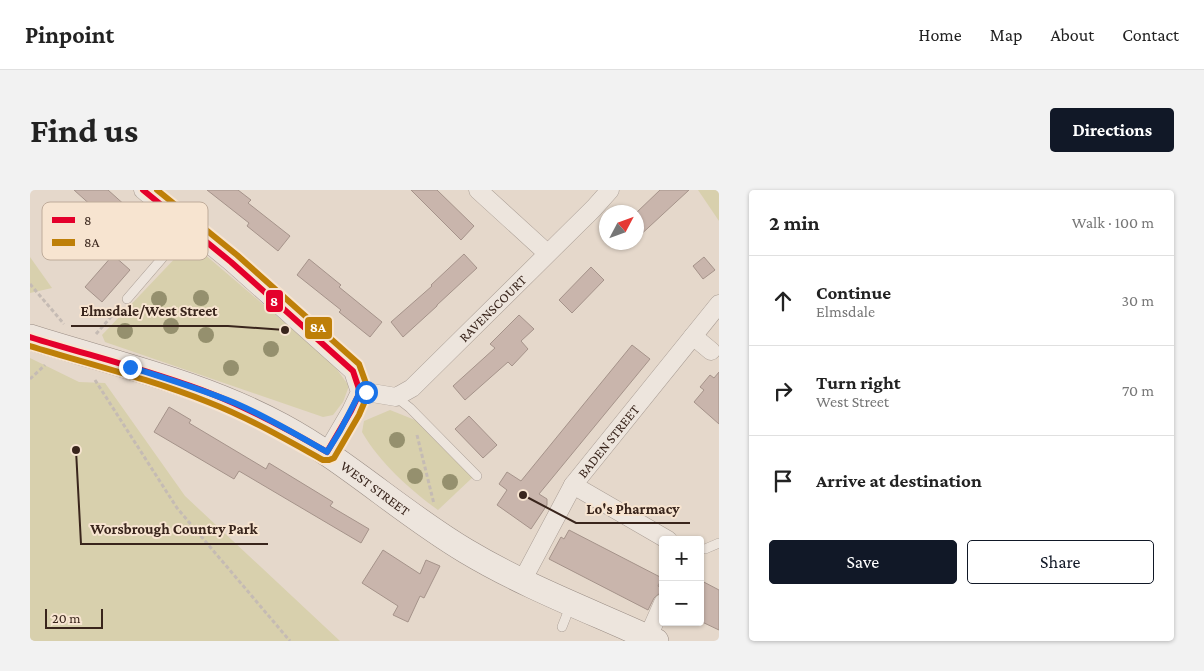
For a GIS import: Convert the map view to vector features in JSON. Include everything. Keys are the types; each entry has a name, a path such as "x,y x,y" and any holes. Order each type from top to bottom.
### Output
{"main road":[{"name":"WEST STREET","path":"30,337 174,380 236,404 282,426 327,452 464,550 522,581 652,639"}],"street":[{"path":"143,190 158,202"},
{"path":"478,190 547,253"},
{"name":"RAVENSCOURT","path":"403,403 412,388 610,190"},
{"path":"208,244 353,371 360,392 348,418 327,452"},
{"name":"BADEN STREET","path":"522,581 573,485 719,304"},
{"path":"693,336 711,351"},
{"path":"360,392 403,403"},
{"path":"573,485 661,536"},
{"path":"652,639 659,616"}],"lane":[{"path":"127,299 161,260"},
{"path":"403,403 477,476"},
{"path":"704,549 719,543"},
{"path":"562,627 571,604"}],"path":[{"path":"30,284 64,324 97,383 177,508 290,641"},
{"path":"79,352 127,299"},
{"path":"403,403 437,516 430,527"}],"shaded area":[{"path":"698,190 719,190 719,221"},
{"path":"30,257 52,288 30,293"},
{"path":"208,257 333,364 349,386 343,402 333,415 323,417 105,342 102,335 173,260 208,260"},
{"path":"30,358 79,382 105,383 185,496 340,641 30,641"},
{"path":"390,410 420,422 473,477 438,510 416,493 386,465 362,432 364,421"}],"building":[{"path":"74,190 108,190 121,202 87,202"},
{"path":"207,190 238,190 251,200 248,203 290,236 278,251 247,226 249,223"},
{"path":"411,190 437,190 474,226 461,240"},
{"path":"660,190 689,190 644,232 644,205"},
{"path":"464,254 477,268 403,337 391,322 432,286"},
{"path":"704,257 715,270 703,279 693,266"},
{"path":"309,259 341,285 339,287 382,322 370,337 339,312 341,310 297,275"},
{"path":"109,260 119,260 130,270 102,302 85,287"},
{"path":"591,267 604,280 572,313 559,300"},
{"path":"519,315 534,329 521,341 528,349 512,366 508,362 465,400 453,386 495,348 490,344"},
{"path":"632,345 650,359 539,494 547,499 547,505 531,529 497,505 507,490 499,484 507,472 521,481"},
{"path":"719,372 719,424 694,402 704,390 700,387 710,375 714,378"},
{"path":"169,407 191,420 189,423 266,469 269,463 333,502 330,506 369,529 361,543 239,471 234,479 154,432"},
{"path":"469,416 497,445 483,458 455,429"},
{"path":"569,530 659,576 659,594 654,598 648,610 549,559 561,537 564,539"},
{"path":"383,550 420,574 426,560 440,566 424,598 420,596 408,622 393,615 398,606 362,583"},
{"path":"704,582 719,590 719,630 704,623"}],"transit line":[{"name":"8","path":"143,190 158,202"},
{"name":"8A","path":"157,190 172,202"},
{"name":"8A","path":"30,346 186,394 223,408 323,460 334,458 359,415 368,394 359,364 208,231"},
{"name":"8","path":"30,337 145,371 212,394 270,421 327,452 360,392 353,371 208,243"}],"place":[{"name":"Elmsdale/West Street","path":"285,330"},
{"name":"Worsbrough Country Park","path":"76,450"},
{"name":"Lo's Pharmacy","path":"523,495"}],"route":[{"path":"130,367 174,380 236,404 282,426 327,452 360,392 366,392"}]}
